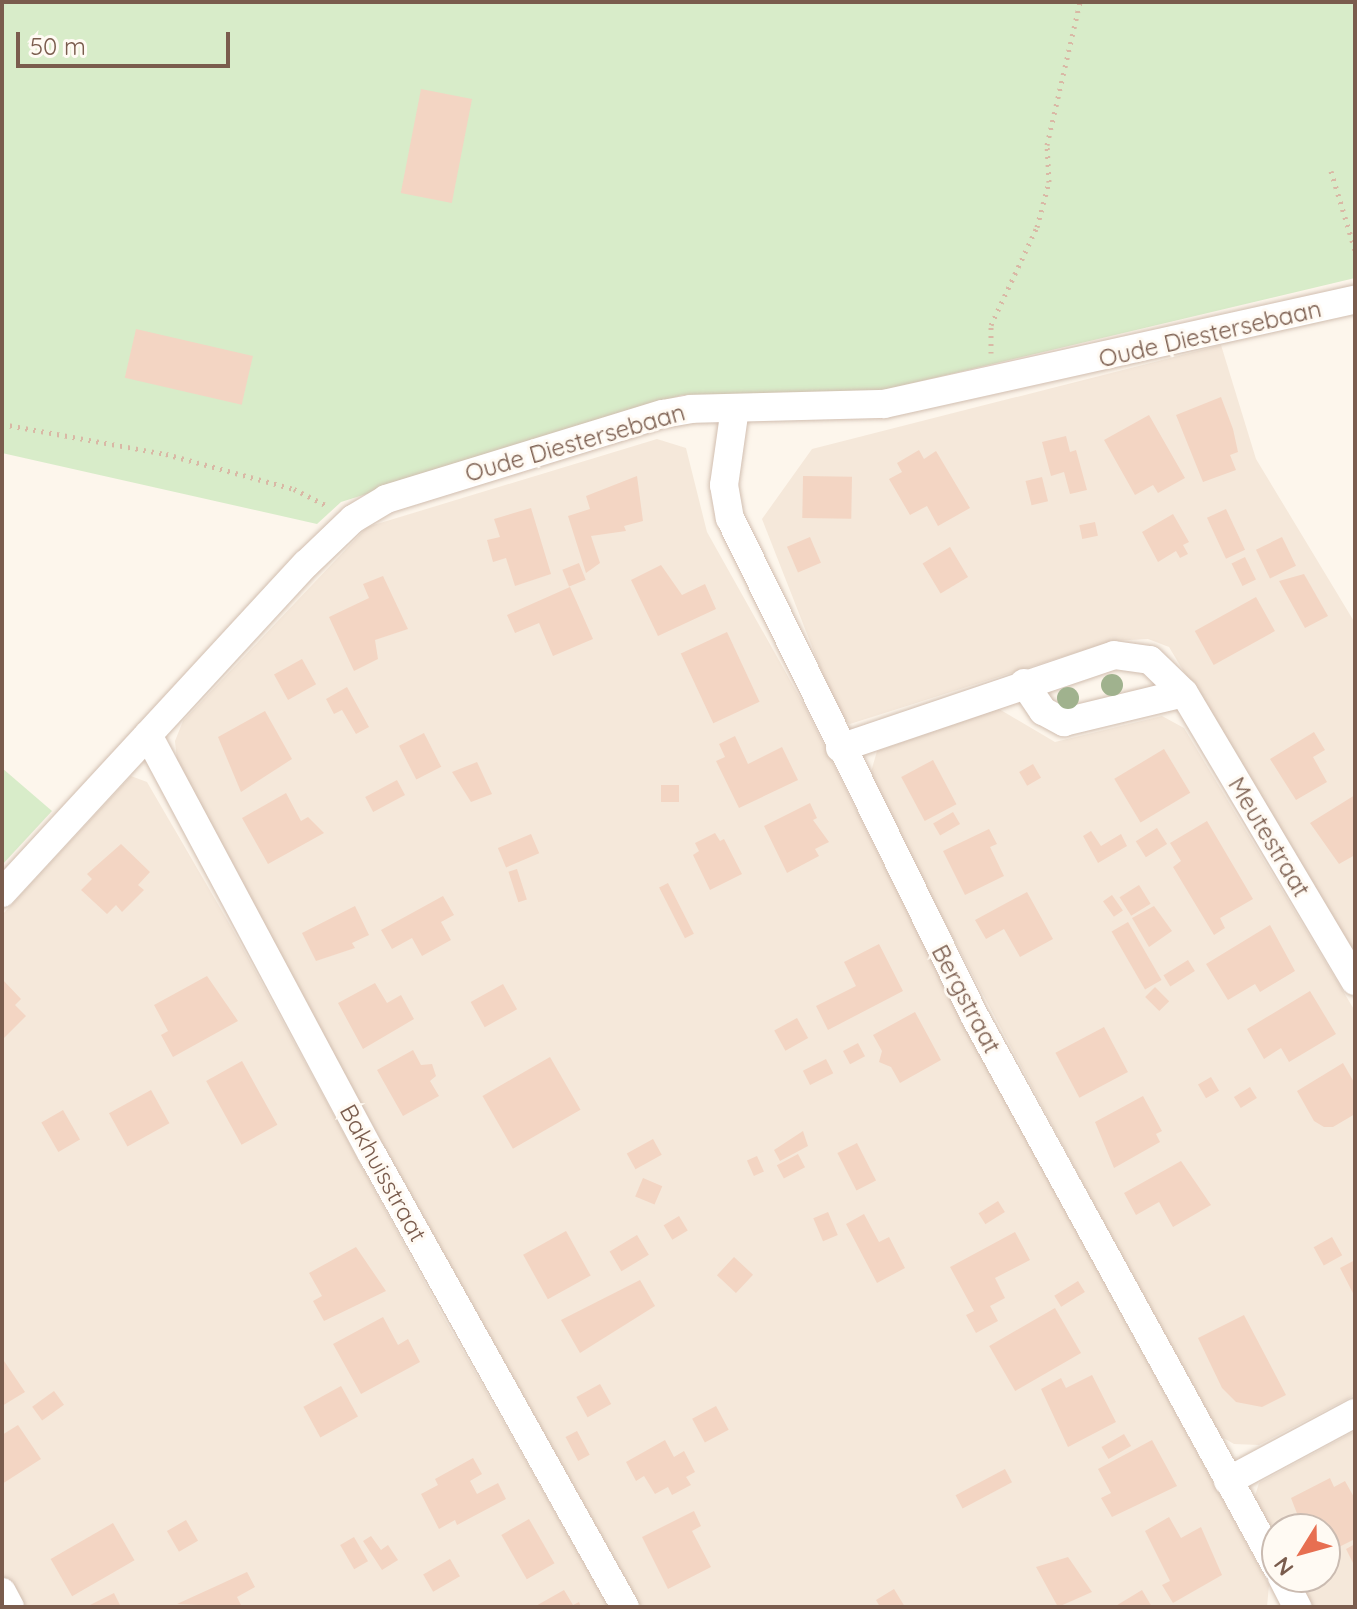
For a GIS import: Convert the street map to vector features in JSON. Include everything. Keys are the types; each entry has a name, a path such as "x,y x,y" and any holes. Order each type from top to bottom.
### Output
{"street":[{"name":"Oude Diestersebaan","path":"2,893 353,519 386,499 663,414 735,408 842,408 991,384 1355,300"},
{"name":"Bergstraat","path":"735,408 725,501 840,748 975,1017 1261,1540"},
{"name":"Meutestraat","path":"840,748 1024,683 1114,655 1134,654 1169,673 1184,693 1355,981"},
{"path":"1024,683 1043,711 1064,722 1184,693"},
{"name":"Bakhuisstraat","path":"148,735 365,1141 625,1607"},
{"path":"1228,1481 1355,1413"},
{"path":"2,1592 10,1607"}],"path":[{"path":"991,384 991,325 1037,227 1049,182 1047,145 1080,2"},
{"path":"1331,171 1355,250"},
{"path":"2,424 166,454 294,489 353,519"}],"shaded area":[{"path":"1221,345 1256,459 1355,623 1355,957 1169,647 1148,639 1112,641 850,724 840,718 762,519 812,449"},
{"path":"657,439 686,448 707,532 804,705 956,1010 1261,1570 1261,1593 1268,1593 1267,1607 641,1607 466,1300 177,761 175,741 183,721 367,527"},
{"path":"999,709 1055,742 1162,716 1184,728 1355,1011 1355,1395 1259,1445 1234,1444 1215,1433 869,779 877,751"},
{"path":"131,776 147,782 233,930 444,1318 609,1607 21,1607 2,1573 2,915"},
{"path":"1355,1431 1355,1607 1313,1607 1306,1593 1341,1593 1341,1513 1262,1513 1254,1499 1259,1483"}],"green space":[{"path":"2,2 1355,2 1355,278 858,396 682,395 341,502 317,524 2,453"},
{"path":"2,768 52,811 2,865"}],"building":[{"path":"421,89 472,99 452,203 401,193"},
{"path":"136,329 253,356 242,405 125,378"},
{"path":"1221,397 1238,452 1230,455 1236,470 1203,482 1176,415"},
{"path":"1149,415 1185,478 1158,493 1153,485 1135,495 1104,440"},
{"path":"1066,436 1070,452 1076,450 1087,490 1070,494 1064,472 1051,476 1042,442"},
{"path":"919,450 924,459 936,451 970,508 938,526 927,506 910,515 889,479 902,472 897,463"},
{"path":"637,476 643,521 624,526 626,531 591,536 600,563 586,573 568,516 590,509 586,496"},
{"path":"803,476 852,477 851,519 802,518"},
{"path":"1042,477 1048,501 1032,505 1026,481"},
{"path":"531,508 551,574 515,586 506,558 493,562 487,540 500,537 494,519"},
{"path":"1226,509 1245,550 1226,559 1207,518"},
{"path":"1173,514 1189,542 1183,545 1188,554 1180,558 1176,551 1158,562 1142,532"},
{"path":"1095,522 1098,536 1082,539 1079,525"},
{"path":"810,537 821,563 798,573 787,547"},
{"path":"1282,537 1296,566 1270,578 1256,550"},
{"path":"950,547 968,577 941,593 923,563"},
{"path":"1245,557 1256,579 1242,586 1232,564"},
{"path":"579,563 586,580 569,586 562,570"},
{"path":"661,565 682,595 705,584 716,609 658,636 631,580"},
{"path":"1304,574 1328,616 1305,628 1279,581"},
{"path":"383,576 408,629 375,640 378,659 354,671 329,617 369,598 363,584"},
{"path":"570,587 593,639 553,656 539,623 515,633 507,615"},
{"path":"1256,597 1275,631 1214,665 1195,631"},
{"path":"727,632 760,702 713,723 681,654"},
{"path":"302,659 316,684 288,700 274,675"},
{"path":"347,687 369,727 356,734 342,710 334,714 326,699"},
{"path":"265,711 292,759 241,792 218,737"},
{"path":"1314,732 1325,750 1313,757 1327,782 1296,800 1270,759"},
{"path":"424,733 441,767 416,780 399,746"},
{"path":"735,736 748,764 782,747 798,780 739,808 716,761 725,757 719,744"},
{"path":"1164,749 1190,793 1141,823 1114,779"},
{"path":"933,760 956,804 925,821 901,777"},
{"path":"477,762 492,794 471,802 452,772"},
{"path":"1033,764 1041,778 1027,786 1019,772"},
{"path":"397,780 405,795 373,812 365,797"},
{"path":"661,785 679,785 679,802 661,802"},
{"path":"286,793 301,821 308,817 324,833 268,864 242,818"},
{"path":"1355,795 1355,855 1339,864 1310,823"},
{"path":"810,803 817,818 813,820 829,842 815,849 819,856 787,873 764,826"},
{"path":"953,812 960,824 940,836 933,824"},
{"path":"1207,821 1253,899 1220,918 1225,928 1214,935 1173,867 1181,861 1170,843"},
{"path":"1157,828 1167,844 1146,857 1136,841"},
{"path":"989,829 997,844 990,847 1004,876 965,895 943,851"},
{"path":"1091,831 1101,846 1121,834 1127,846 1098,863 1083,836"},
{"path":"715,833 720,841 724,839 742,874 710,890 693,855 699,851 695,843"},
{"path":"531,834 539,853 506,867 498,848"},
{"path":"121,844 150,872 138,885 144,890 122,912 116,905 107,914 81,890 92,879 87,874"},
{"path":"517,869 527,899 518,902 508,872"},
{"path":"668,883 694,934 685,938 659,888"},
{"path":"1139,885 1151,904 1131,916 1119,897"},
{"path":"1027,892 1053,939 1020,957 1004,929 986,939 975,920"},
{"path":"1112,895 1123,911 1114,917 1103,901"},
{"path":"443,896 454,915 441,922 451,940 422,956 412,938 392,949 381,930"},
{"path":"355,906 369,935 352,943 355,948 316,961 302,933"},
{"path":"1154,906 1172,931 1149,947 1132,918"},
{"path":"1128,922 1162,980 1145,990 1112,932"},
{"path":"1270,925 1295,971 1260,992 1255,984 1228,1000 1206,964"},
{"path":"879,944 903,991 828,1030 816,1006 856,986 844,962"},
{"path":"1188,960 1195,971 1170,986 1163,975"},
{"path":"207,976 238,1021 173,1057 161,1035 168,1031 154,1005"},
{"path":"2,979 21,999 15,1005 26,1016 2,1040"},
{"path":"375,983 387,1003 401,995 414,1019 363,1049 338,1003"},
{"path":"503,984 517,1009 485,1027 471,1002"},
{"path":"1155,987 1169,1001 1159,1011 1145,997"},
{"path":"1310,991 1336,1034 1289,1062 1281,1048 1264,1059 1247,1029"},
{"path":"915,1012 941,1060 900,1083 891,1067 879,1062 882,1051 873,1035"},
{"path":"797,1018 808,1038 785,1051 774,1031"},
{"path":"1104,1027 1128,1072 1079,1098 1055,1053"},
{"path":"858,1043 865,1056 850,1064 843,1051"},
{"path":"413,1050 421,1065 432,1064 436,1076 430,1081 439,1096 403,1116 377,1070"},
{"path":"550,1057 580,1110 513,1149 482,1096"},
{"path":"826,1059 833,1073 810,1085 803,1071"},
{"path":"242,1061 277,1125 242,1145 206,1081"},
{"path":"1343,1063 1355,1084 1355,1114 1333,1127 1324,1127 1314,1121 1297,1091"},
{"path":"1211,1077 1219,1091 1206,1098 1198,1084"},
{"path":"1250,1087 1257,1098 1241,1108 1234,1097"},
{"path":"151,1090 169,1123 127,1147 109,1113"},
{"path":"1143,1096 1162,1131 1156,1134 1160,1142 1114,1168 1095,1122"},
{"path":"63,1110 80,1139 58,1152 41,1122"},
{"path":"803,1131 808,1146 780,1161 774,1150"},
{"path":"653,1139 662,1155 635,1169 627,1154"},
{"path":"857,1143 876,1180 856,1190 837,1153"},
{"path":"798,1154 805,1167 784,1179 777,1165"},
{"path":"757,1156 764,1172 754,1176 747,1160"},
{"path":"1181,1161 1211,1205 1173,1227 1159,1202 1136,1215 1124,1193"},
{"path":"643,1178 662,1186 655,1205 635,1196"},
{"path":"998,1201 1005,1212 985,1224 978,1213"},
{"path":"828,1212 838,1235 823,1241 813,1218"},
{"path":"864,1214 879,1242 889,1237 905,1268 877,1283 846,1224"},
{"path":"679,1216 688,1231 672,1240 664,1225"},
{"path":"566,1231 591,1276 548,1299 523,1255"},
{"path":"1015,1232 1030,1260 995,1278 1005,1298 990,1306 998,1321 976,1333 966,1315 974,1311 950,1267"},
{"path":"637,1235 649,1255 621,1271 610,1251"},
{"path":"1332,1237 1342,1255 1324,1266 1314,1247"},
{"path":"356,1247 386,1291 324,1321 313,1301 322,1296 309,1273"},
{"path":"734,1257 753,1275 736,1293 717,1275"},
{"path":"1355,1260 1355,1297 1340,1268"},
{"path":"640,1280 655,1306 580,1353 561,1320"},
{"path":"1078,1281 1085,1292 1061,1307 1054,1296"},
{"path":"1055,1308 1081,1353 1015,1391 989,1346"},
{"path":"1244,1315 1286,1395 1262,1407 1236,1402 1222,1388 1198,1338"},
{"path":"383,1317 398,1345 408,1339 420,1362 361,1394 333,1344"},
{"path":"2,1358 25,1392 2,1406"},
{"path":"1092,1375 1116,1422 1068,1447 1041,1389 1061,1378 1066,1388"},
{"path":"600,1384 611,1404 588,1417 576,1397"},
{"path":"341,1386 358,1417 320,1437 303,1407"},
{"path":"54,1391 64,1405 42,1421 32,1407"},
{"path":"716,1406 729,1430 705,1443 692,1419"},
{"path":"18,1425 41,1459 2,1484 2,1435"},
{"path":"577,1431 590,1455 578,1461 566,1437"},
{"path":"1124,1434 1131,1446 1108,1459 1101,1447"},
{"path":"665,1440 674,1457 684,1451 695,1472 686,1477 691,1485 672,1495 668,1487 655,1494 644,1476 636,1481 626,1462"},
{"path":"1152,1440 1177,1486 1112,1517 1101,1498 1111,1493 1098,1469"},
{"path":"473,1458 482,1474 470,1481 477,1494 498,1483 506,1499 457,1525 455,1520 439,1529 421,1494 438,1485 435,1479"},
{"path":"1005,1469 1012,1482 963,1509 956,1495"},
{"path":"1330,1478 1334,1487 1345,1481 1355,1499 1355,1539 1341,1546 1341,1513 1297,1513 1291,1498"},
{"path":"694,1511 701,1526 692,1531 711,1567 668,1589 642,1537"},
{"path":"1169,1517 1181,1538 1201,1527 1222,1575 1173,1603 1162,1585 1170,1581 1145,1531"},
{"path":"529,1519 554,1563 527,1579 501,1535"},
{"path":"186,1520 198,1541 179,1552 167,1531"},
{"path":"113,1523 134,1560 72,1596 51,1559"},
{"path":"371,1536 381,1550 388,1545 398,1560 382,1570 363,1541"},
{"path":"354,1537 368,1561 354,1569 340,1545"},
{"path":"1355,1544 1355,1567 1346,1549"},
{"path":"1068,1557 1092,1592 1058,1607 1036,1567"},
{"path":"450,1559 460,1576 433,1592 423,1574"},
{"path":"247,1572 255,1587 237,1597 242,1607 177,1604"},
{"path":"894,1589 905,1607 880,1607 876,1600"},
{"path":"564,1590 573,1605 579,1602 581,1607 534,1607"},
{"path":"1142,1590 1152,1607 1114,1607"},
{"path":"114,1593 121,1607 86,1607"}]}
